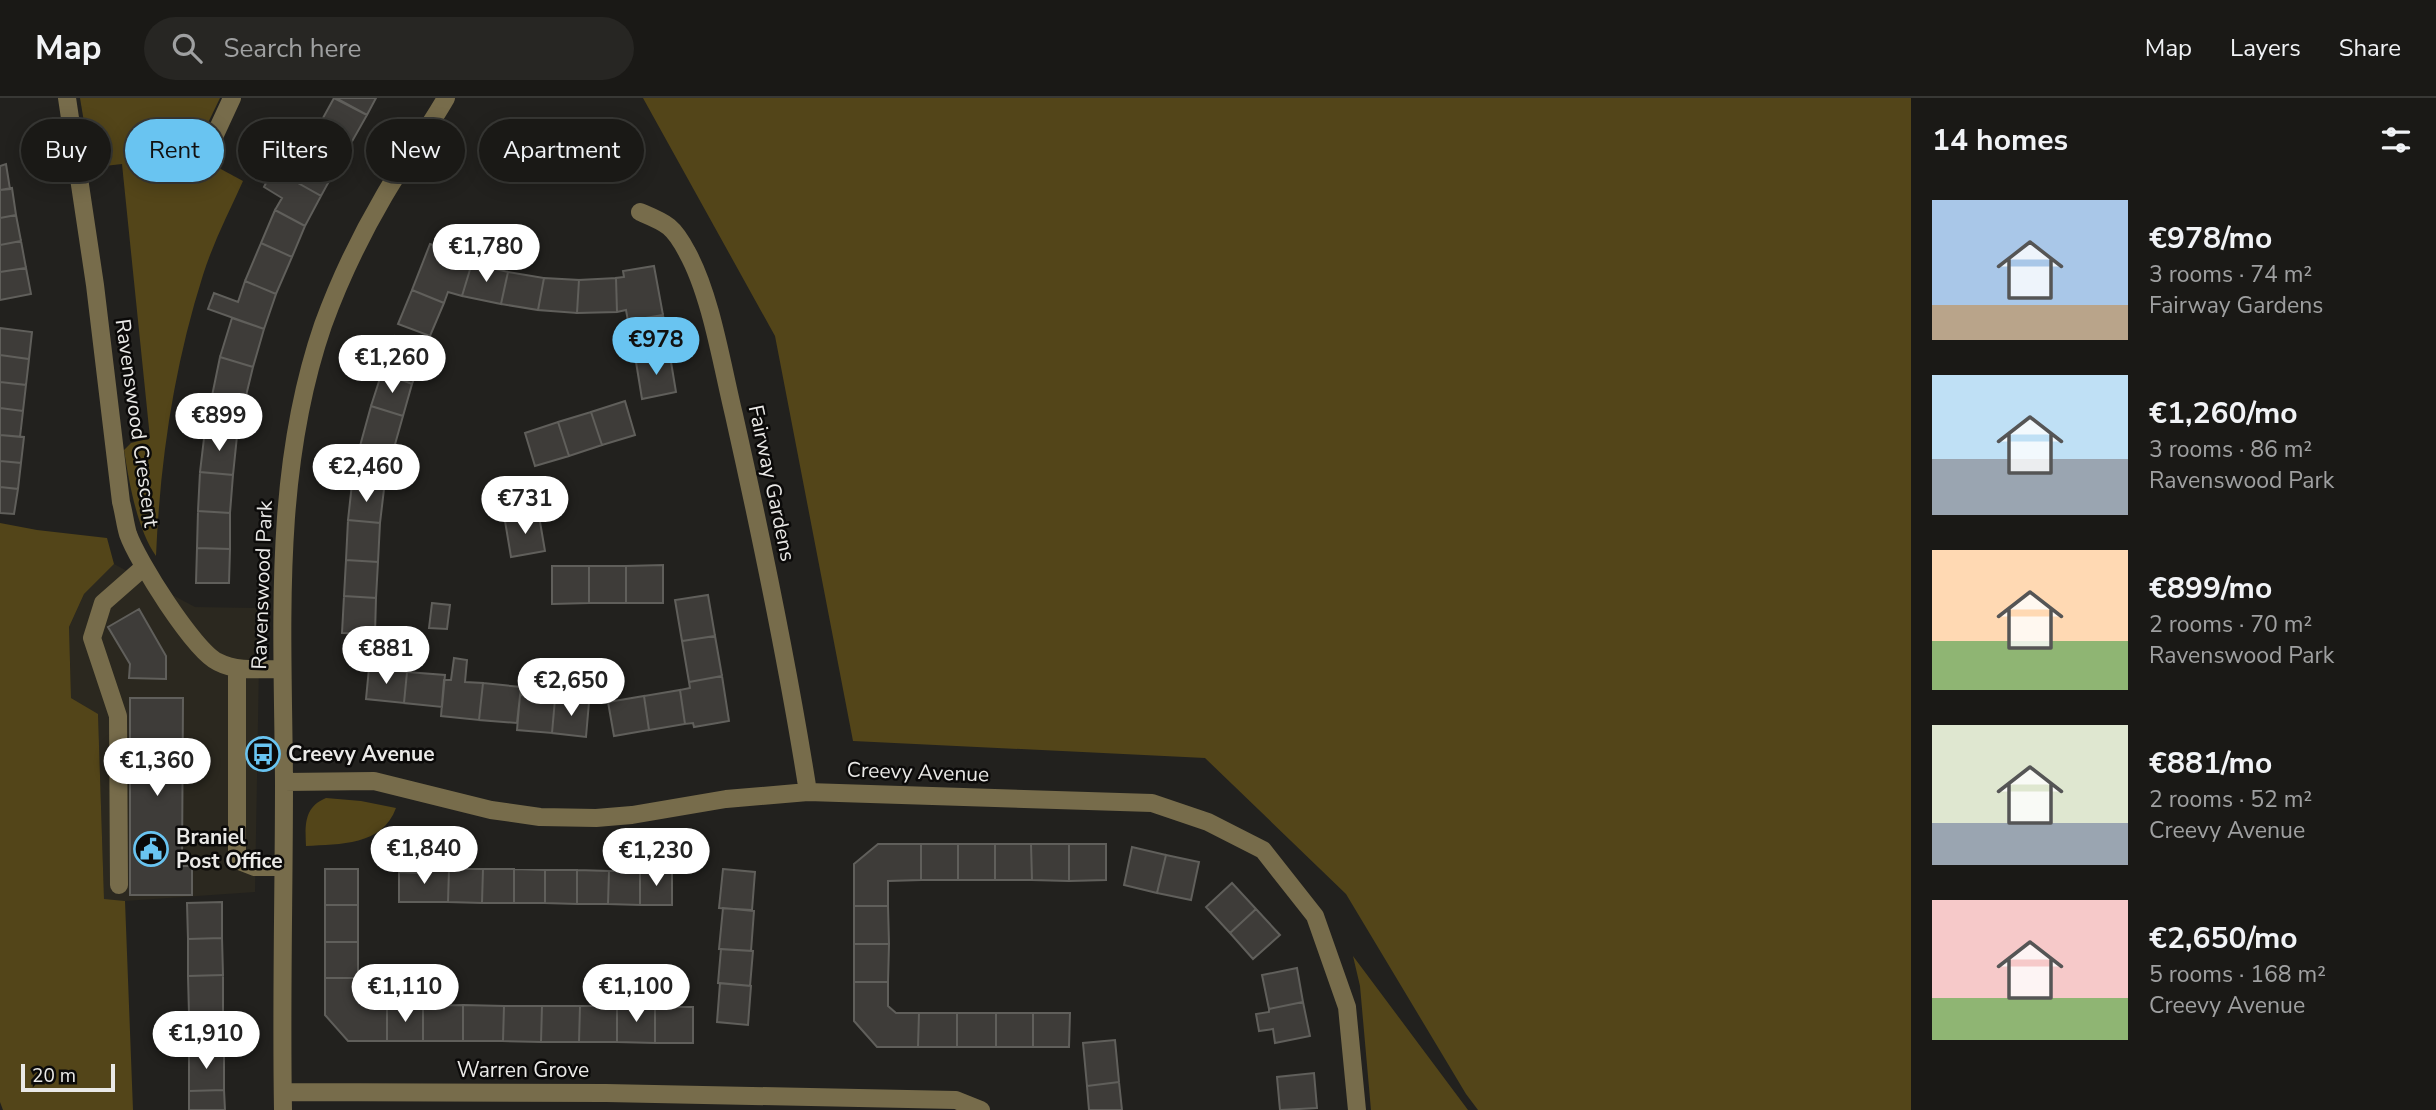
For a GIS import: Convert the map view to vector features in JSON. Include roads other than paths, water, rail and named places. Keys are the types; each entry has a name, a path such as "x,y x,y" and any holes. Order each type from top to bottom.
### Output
{"street":[{"name":"Ravenswood Crescent","path":"67,98 95,285 121,502 128,534 144,567 203,650 216,662 237,669 282,669"},
{"path":"222,119 232,98"},
{"name":"Ravenswood Park","path":"283,1101 284,559 288,486 302,395 323,325 349,264 384,195 446,98"},
{"name":"Fairway Gardens","path":"640,212 669,225 687,251 699,279 718,346 764,548 807,792"},
{"path":"119,885 118,716 92,638 103,603 144,567"},
{"path":"237,669 237,860 255,867 283,867"},
{"name":"Creevy Avenue","path":"284,782 374,781 491,810 540,817 632,815 726,799 807,792 1152,803 1208,822 1263,850 1315,916 1347,1007 1357,1110"},
{"name":"Warren Grove","path":"283,1101 606,1093 762,1103 956,1100 981,1110"}],"place":[{"name":"Creevy Avenue","path":"263,754"},
{"name":"Braniel Post Office","path":"151,849"}]}
